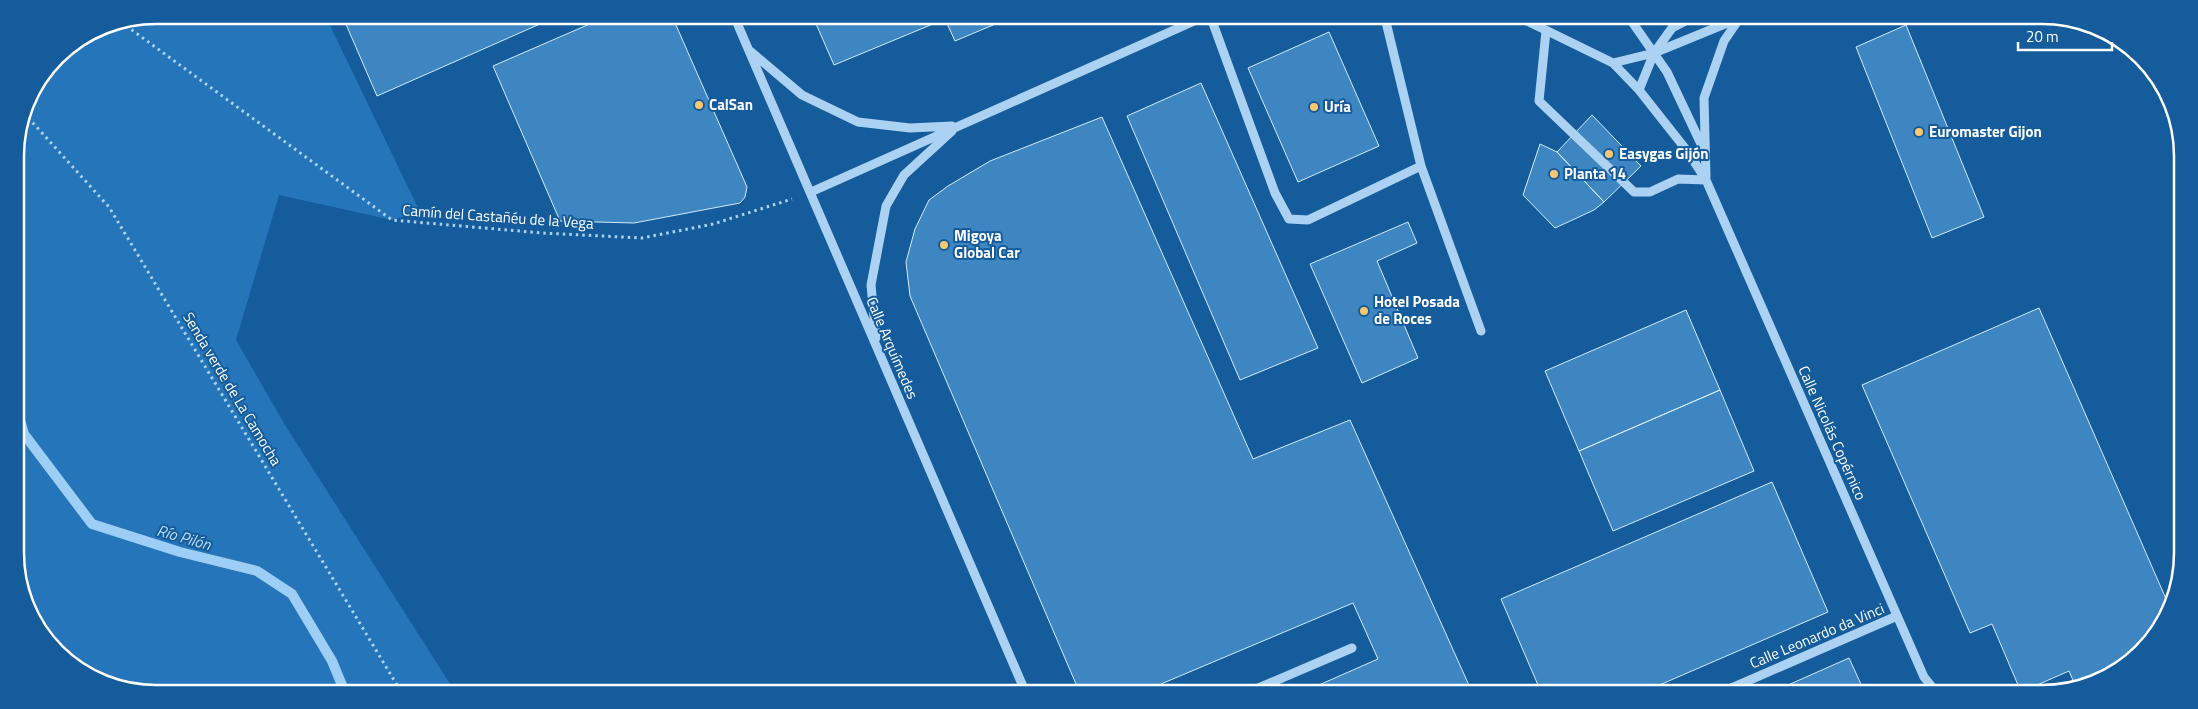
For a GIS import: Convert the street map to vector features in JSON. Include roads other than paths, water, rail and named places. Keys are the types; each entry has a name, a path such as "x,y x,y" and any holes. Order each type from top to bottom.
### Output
{"street":[{"name":"Calle Arquímedes","path":"737,24 1022,685"},
{"path":"811,192 1188,24"},
{"path":"1212,24 1275,193 1289,218 1308,220 1421,166"},
{"path":"1386,24 1421,166 1480,331"},
{"path":"1533,24 1613,63 1654,53 1726,24"},
{"name":"Calle Nicolás Copérnico","path":"1634,24 1667,72 1704,148"},
{"path":"1639,90 1654,53 1672,28 1680,24"},
{"name":"Calle Nicolás Copérnico","path":"1706,180 1704,98 1724,41 1735,24"},
{"path":"1546,31 1539,101 1634,192 1650,192 1678,179 1706,180"},
{"path":"747,49 802,95 858,122 910,128 958,126"},
{"name":"Calle Nicolás Copérnico","path":"1613,63 1639,90 1688,152 1706,180 1924,677 1930,685"},
{"path":"877,348 871,285 886,206 904,175 958,126"},
{"name":"Calle Leonardo da Vinci","path":"1738,685 1897,616"},
{"path":"1265,685 1352,648"}],"waterway":[{"name":"Río Pilón","path":"24,434 92,524 180,552 257,571 292,594 332,661 342,685"}],"place":[{"name":"CalSan","path":"699,105"},
{"name":"Uría","path":"1314,107"},
{"name":"Euromaster Gijon","path":"1919,132"},
{"name":"Easygas Gijón","path":"1609,154"},
{"name":"Planta 14","path":"1554,174"},
{"name":"Migoya Global Car","path":"944,245"},
{"name":"Hotel Posada de Roces","path":"1364,311"}]}
